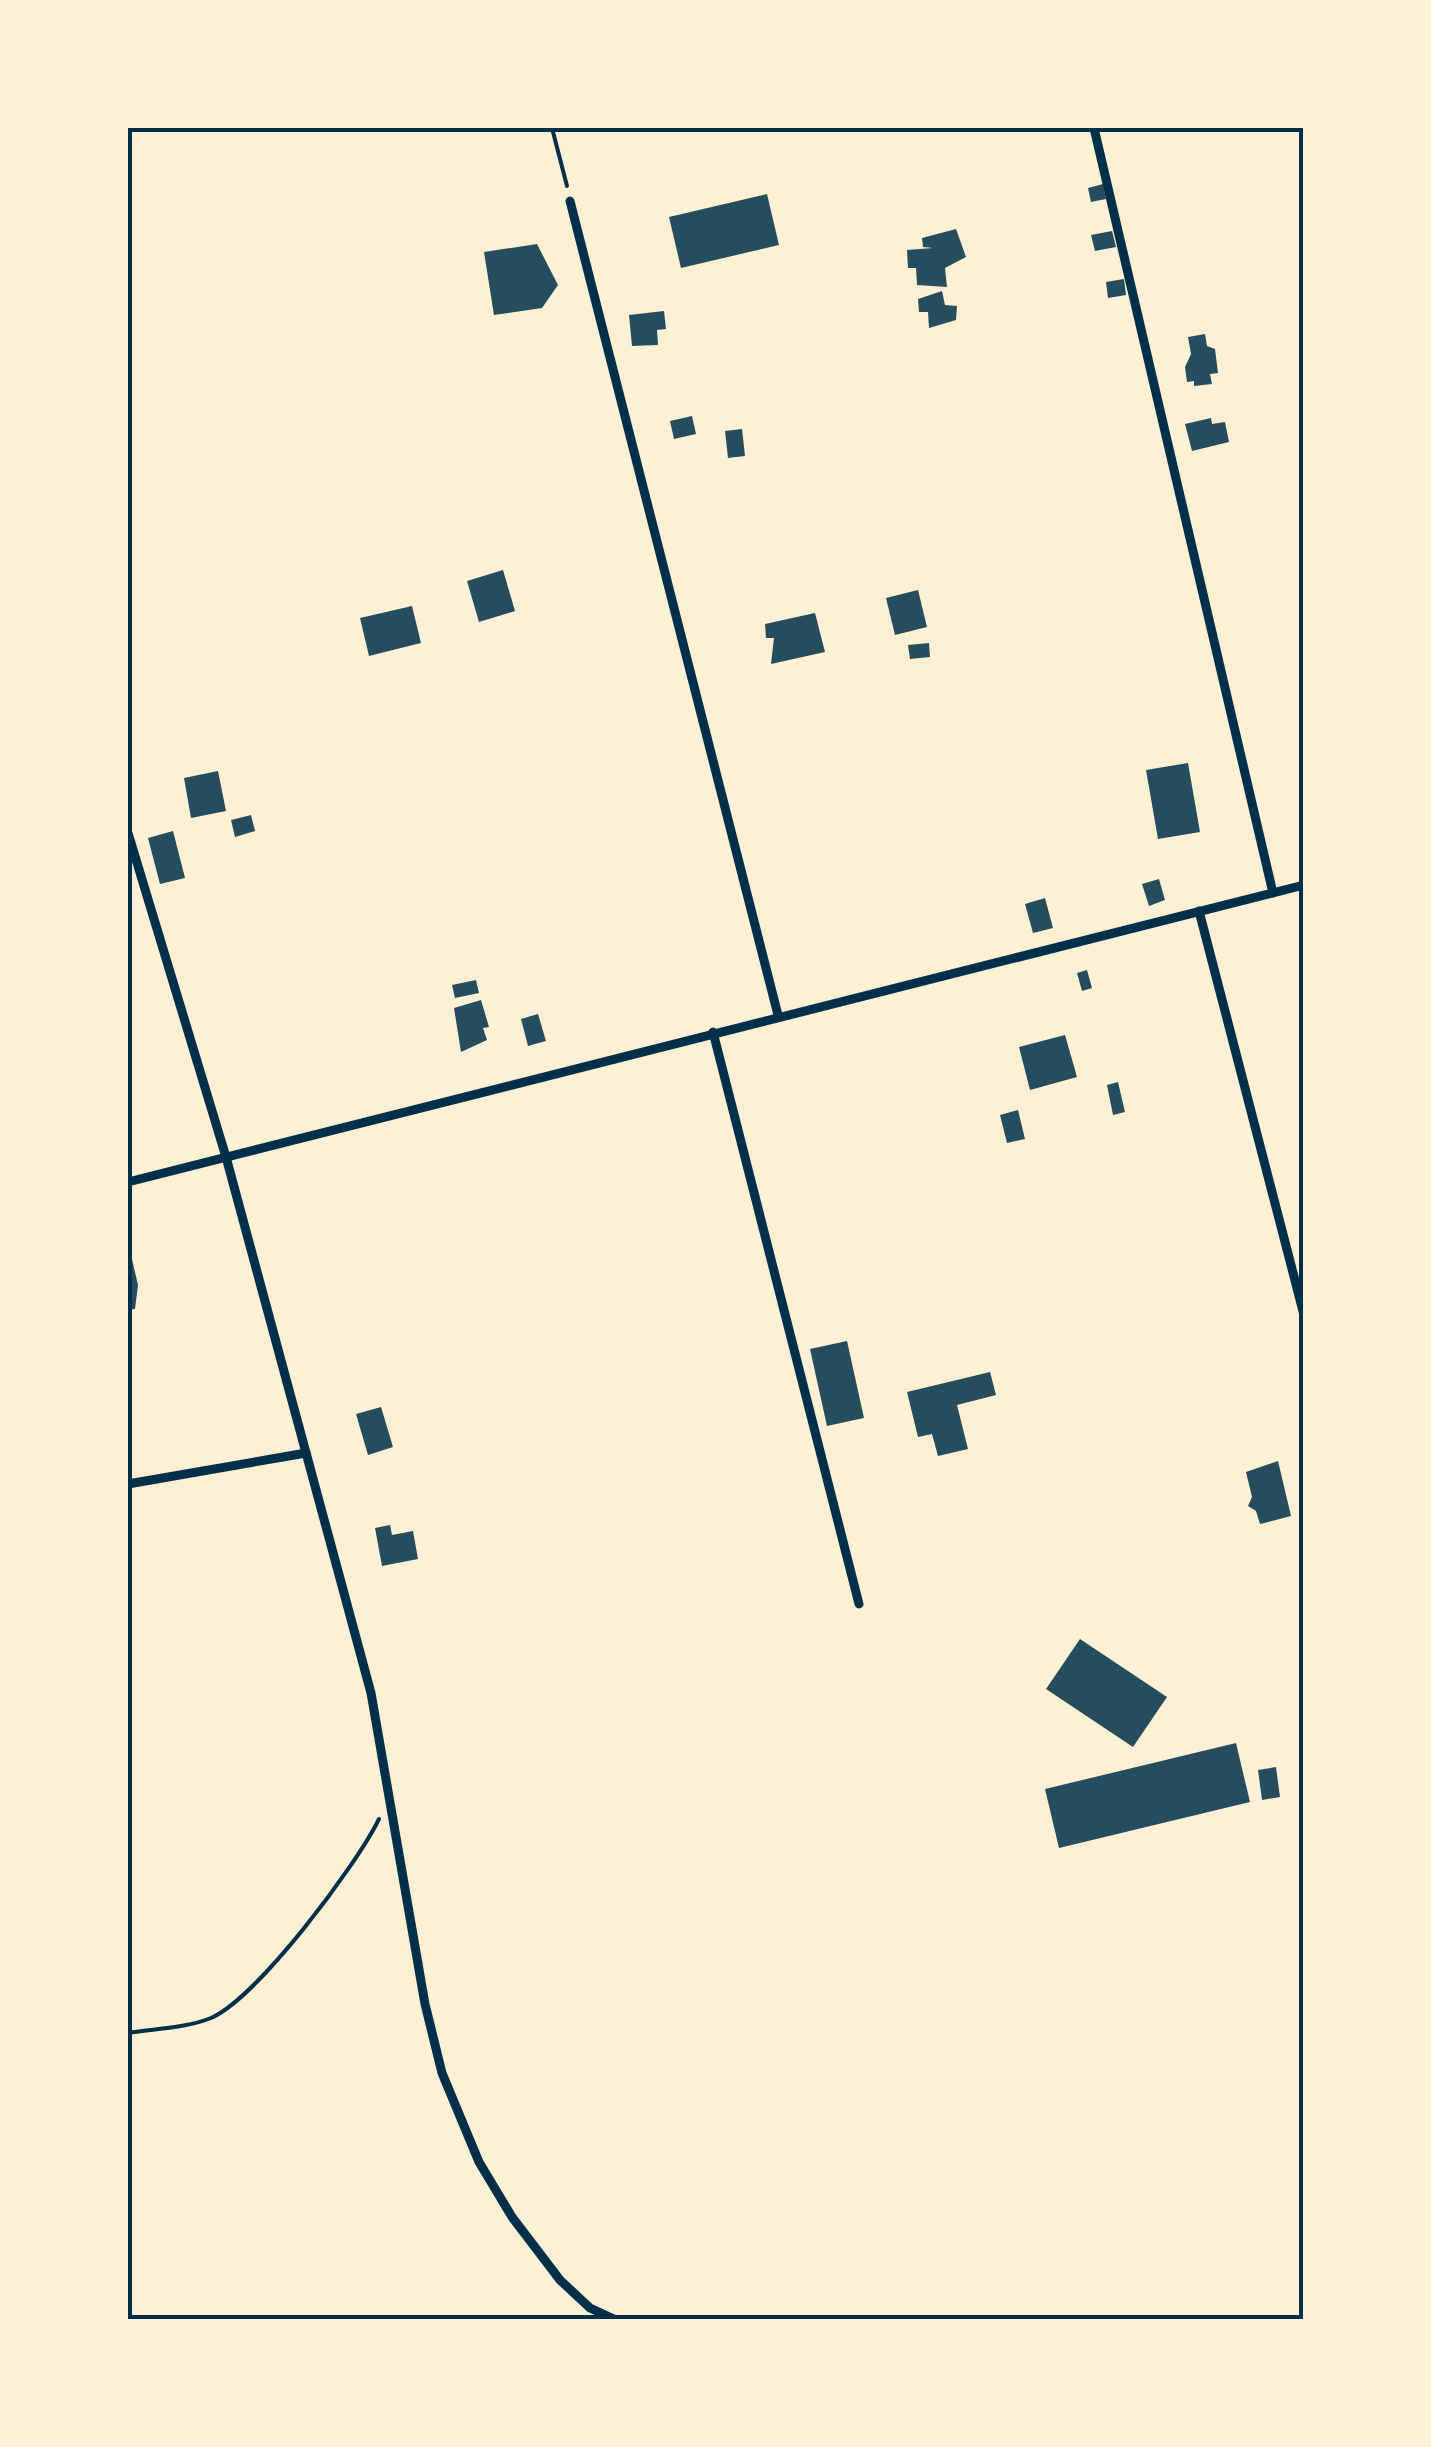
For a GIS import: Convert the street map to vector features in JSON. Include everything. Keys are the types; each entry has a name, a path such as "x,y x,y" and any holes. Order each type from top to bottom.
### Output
{"street":[{"path":"1094,128 1273,893"},
{"path":"570,201 778,1015"},
{"path":"128,834 226,1157 371,1694 434,2046 470,2144 491,2186 544,2260 590,2308 604,2318 616,2320"},
{"path":"128,1182 1304,885"},
{"path":"1199,911 1304,1315"},
{"path":"713,1032 858,1604"},
{"path":"128,1484 306,1453"}],"path":[{"path":"552,128 570,201"},
{"path":"128,2033 209,2019 234,2003 261,1977 366,1846 388,1802"}],"building":[{"path":"1103,184 1106,199 1091,202 1088,188"},
{"path":"767,194 779,245 681,268 669,217"},
{"path":"956,229 966,257 945,268 947,287 917,285 916,268 908,268 907,250 933,248 923,247 922,238"},
{"path":"1112,231 1116,247 1095,251 1091,235"},
{"path":"537,244 558,285 542,308 494,315 484,252"},
{"path":"1124,279 1126,295 1108,298 1106,282"},
{"path":"942,291 945,305 957,306 956,320 929,328 928,312 919,312 918,299"},
{"path":"664,311 666,329 657,330 658,345 632,346 629,315"},
{"path":"1205,334 1207,346 1215,349 1218,373 1210,374 1212,384 1194,386 1194,381 1187,382 1185,367 1191,354 1188,337"},
{"path":"692,416 696,434 674,439 670,421"},
{"path":"1211,418 1212,424 1225,422 1229,442 1192,451 1185,424"},
{"path":"742,429 745,456 728,458 725,431"},
{"path":"503,570 515,611 479,622 467,581"},
{"path":"918,590 927,627 895,635 886,598"},
{"path":"412,606 421,643 369,656 360,618"},
{"path":"815,613 825,652 771,664 774,638 766,638 765,624"},
{"path":"929,643 930,657 910,659 908,645"},
{"path":"1188,763 1200,832 1158,839 1146,770"},
{"path":"218,771 226,811 191,818 184,778"},
{"path":"251,815 255,831 235,837 231,820"},
{"path":"173,831 185,878 160,884 148,838"},
{"path":"1159,879 1165,900 1149,906 1142,884"},
{"path":"1045,898 1053,928 1033,933 1025,904"},
{"path":"1087,970 1092,988 1082,991 1077,973"},
{"path":"476,980 479,993 455,998 452,985"},
{"path":"481,1000 489,1027 483,1028 487,1040 461,1052 454,1008"},
{"path":"538,1014 546,1041 528,1046 521,1019"},
{"path":"1065,1035 1077,1077 1030,1090 1019,1047"},
{"path":"1118,1082 1125,1112 1113,1115 1107,1085"},
{"path":"1018,1110 1025,1139 1007,1143 1000,1115"},
{"path":"128,1242 138,1285 135,1309 128,1310"},
{"path":"847,1341 864,1418 827,1426 810,1349"},
{"path":"990,1372 996,1395 957,1405 968,1449 938,1456 932,1434 918,1437 907,1392"},
{"path":"381,1407 393,1447 368,1455 356,1414"},
{"path":"1278,1461 1291,1516 1260,1524 1256,1511 1248,1506 1252,1497 1246,1472"},
{"path":"390,1525 392,1535 413,1531 418,1559 382,1566 375,1528"},
{"path":"1080,1639 1167,1697 1133,1747 1046,1689"},
{"path":"1236,1743 1250,1802 1059,1848 1045,1789"},
{"path":"1276,1767 1280,1797 1262,1800 1258,1770"}]}
